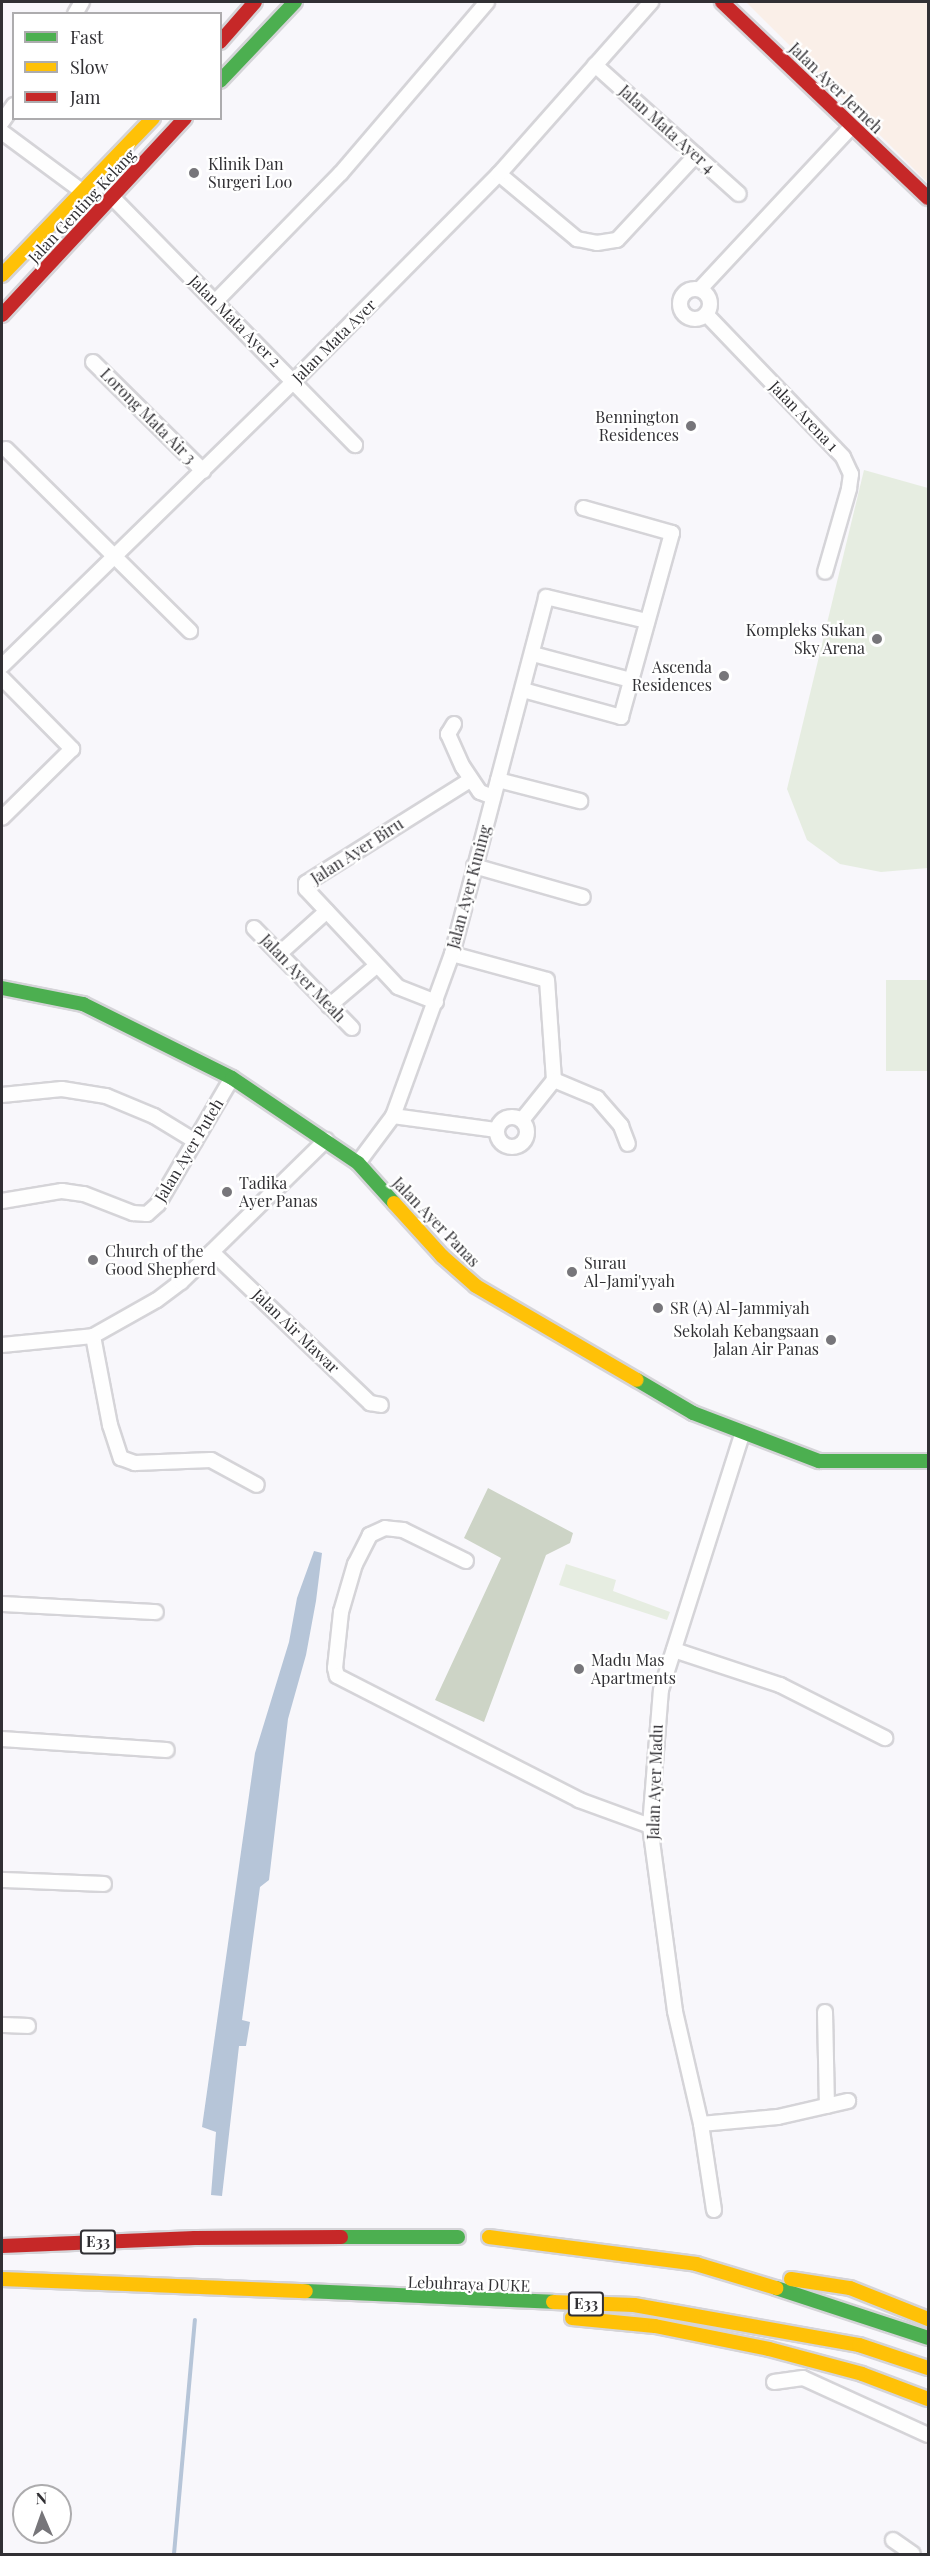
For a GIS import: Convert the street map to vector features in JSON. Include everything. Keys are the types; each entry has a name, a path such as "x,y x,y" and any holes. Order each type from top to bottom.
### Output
{"main road":[{"path":"222,40 254,2"},
{"path":"222,79 295,2"},
{"name":"Jalan Ayer Jerneh","path":"722,2 928,198"},
{"name":"Jalan Genting Kelang","path":"2,275 151,120"},
{"name":"Jalan Genting Kelang","path":"2,315 184,120"},
{"path":"2,294 39,263 58,255"},
{"name":"Jalan Ayer Panas","path":"2,988 83,1004 232,1078 358,1163 442,1256 476,1286 693,1413 742,1434 819,1461 928,1461"},
{"name":"E33","path":"2,2246 195,2238 458,2236"},
{"path":"489,2237 850,2288 928,2319"},
{"path":"696,2265 851,2310 928,2338"},
{"name":"Lebuhraya DUKE","path":"2,2279 469,2301 634,2305 859,2346 928,2368"},
{"path":"469,2301 559,2316 655,2326 769,2349 862,2374 928,2399"}],"street":[{"path":"215,302 341,173 487,2"},
{"name":"Jalan Mata Ayer","path":"2,666 294,381 499,174 651,2"},
{"name":"Jalan Mata Ayer 4","path":"595,65 739,194"},
{"path":"2,123 12,108"},
{"path":"700,290 710,303 706,314 690,318 680,305 684,294 700,290 852,126"},
{"path":"2,132 83,192"},
{"path":"499,174 577,239 597,243 617,240 696,155"},
{"name":"Jalan Mata Ayer 2","path":"113,198 355,445"},
{"name":"Jalan Arena 1","path":"706,314 843,457 850,474 849,489 825,573"},
{"name":"Lorong Mata Air 3","path":"93,362 203,471"},
{"path":"6,449 190,632"},
{"path":"523,690 621,717 672,533 583,508"},
{"name":"Jalan Ayer Kuning","path":"358,1163 393,1116 452,954 533,654 546,597 647,621"},
{"path":"533,654 631,680"},
{"path":"2,678 72,749 2,818"},
{"path":"454,724 448,734 450,743 470,780 480,792 493,797"},
{"name":"Jalan Ayer Biru","path":"436,1002 398,987 306,889 310,879 470,780"},
{"path":"498,780 579,801"},
{"path":"474,866 583,897"},
{"path":"279,954 327,911"},
{"name":"Jalan Ayer Meah","path":"254,928 352,1028"},
{"path":"452,954 547,980 554,1080 522,1120"},
{"path":"329,1006 376,966"},
{"name":"Jalan Ayer Puteh","path":"2,1201 62,1191 84,1194 133,1213 147,1214 158,1204 232,1078"},
{"path":"554,1080 597,1098 621,1126 628,1144"},
{"path":"2,1095 62,1089 106,1096 154,1116 195,1141"},
{"path":"393,1116 497,1130"},
{"path":"497,1130 504,1118 522,1120"},
{"path":"497,1130 503,1143 518,1146 527,1134 522,1120"},
{"path":"2,1345 93,1336 157,1300 212,1252 326,1140"},
{"name":"Jalan Air Mawar","path":"212,1252 370,1403 381,1405"},
{"path":"93,1336 110,1425 122,1458 135,1463 211,1460 257,1485"},
{"name":"Jalan Ayer Madu","path":"714,2210 701,2124 674,2000 650,1826 654,1740 661,1690 742,1434"},
{"path":"466,1561 404,1530 386,1528 370,1535 355,1564 341,1612 335,1668 337,1676 579,1800 650,1826"},
{"path":"2,1604 156,1612"},
{"path":"674,1650 780,1685 885,1738"},
{"path":"2,1739 166,1750"},
{"path":"2,1880 105,1884"},
{"path":"825,2012 827,2106"},
{"path":"2,2025 28,2026"},
{"path":"701,2124 778,2117 848,2101"},
{"path":"774,2382 803,2378 928,2435"},
{"path":"893,2540 913,2554"}],"shaded area":[{"path":"746,2 928,2 928,183"},
{"name":"Kompleks Sukan Sky Arena","path":"864,470 928,488 928,868 881,872 840,864 807,840 787,789"},
{"path":"886,980 928,980 928,1071 886,1071"},
{"path":"488,1488 573,1533 570,1543 546,1555 484,1722 435,1700 501,1558 464,1538"},
{"path":"566,1564 616,1580 613,1591 670,1612 667,1620 559,1585"}],"water":[{"path":"314,1551 322,1553 316,1601 306,1655 288,1719 269,1880 260,1887 242,2020 250,2022 246,2046 239,2046 222,2196 211,2195 216,2132 202,2127 255,1753 289,1642 297,1598"}],"waterway":[{"path":"174,2554 195,2320"}],"traffic: fast":[{"path":"222,79 295,2"},
{"path":"2,988 83,1004 232,1078 358,1163 394,1203"},
{"path":"637,1380 693,1413 819,1461 928,1461"},
{"path":"341,2237 458,2237"},
{"path":"776,2288 928,2338"},
{"path":"306,2291 553,2302"}],"traffic: slow":[{"path":"2,275 151,120"},
{"path":"394,1203 442,1256 476,1286 637,1380"},
{"path":"489,2237 696,2264 776,2288"},
{"path":"2,2279 306,2291"},
{"path":"791,2279 850,2288 928,2319"},
{"path":"553,2302 634,2305 859,2345 928,2368"},
{"path":"572,2318 655,2326 769,2349 862,2374 928,2399"}],"traffic: jam":[{"path":"222,40 255,2"},
{"path":"722,2 928,198"},
{"path":"2,315 183,120"},
{"path":"2,2246 195,2238 341,2237"}],"place":[{"name":"Klinik Dan Surgeri Loo","path":"194,173"},
{"name":"Bennington Residences","path":"691,426"},
{"name":"Kompleks Sukan Sky Arena","path":"877,639"},
{"name":"Ascenda Residences","path":"724,676"},
{"name":"Tadika Ayer Panas","path":"227,1192"},
{"name":"Church of the Good Shepherd","path":"93,1260"},
{"name":"Surau Al-Jami'yyah","path":"572,1272"},
{"name":"SR (A) Al-Jammiyah","path":"658,1308"},
{"name":"Sekolah Kebangsaan Jalan Air Panas","path":"831,1340"},
{"name":"Madu Mas Apartments","path":"579,1669"}]}
